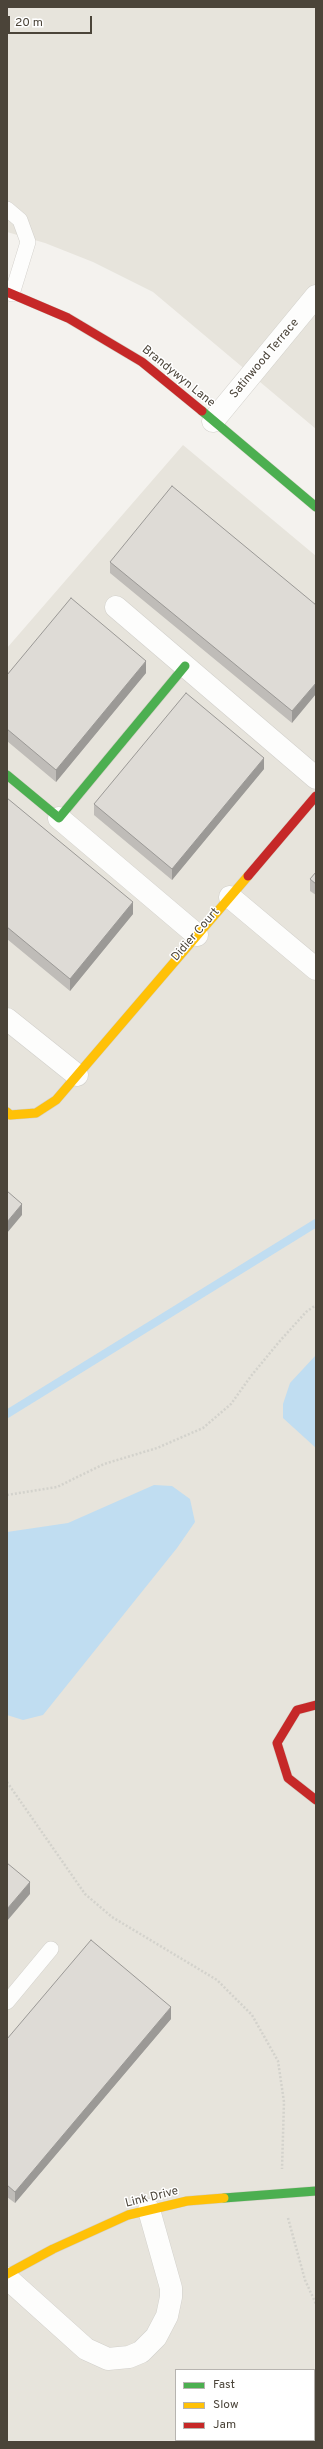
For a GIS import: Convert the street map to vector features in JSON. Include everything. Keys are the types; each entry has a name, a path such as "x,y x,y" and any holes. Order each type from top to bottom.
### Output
{"street":[{"name":"Brandywyn Lane","path":"10,293 68,318 120,347 160,375 316,507"},
{"name":"Satinwood Terrace","path":"213,421 316,296"},
{"path":"116,607 316,778"},
{"path":"59,818 185,666"},
{"path":"7,775 197,935"},
{"name":"Didier Court","path":"7,1112 10,1115 36,1113 56,1100 316,796"},
{"path":"230,897 316,969"},
{"path":"7,1019 77,1075"},
{"path":"316,1705 297,1710 277,1743 288,1778 316,1800"},
{"name":"Link Drive","path":"7,2274 53,2249 128,2215 187,2201 316,2191"},
{"path":"7,2278 86,2350 108,2359 129,2357 141,2352 156,2337 167,2316 171,2297 171,2288 149,2210"}],"lane":[{"path":"7,209 20,220 28,242 10,293"},
{"path":"7,2002 51,1949"}],"path":[{"path":"7,1495 57,1487 104,1464 157,1448 203,1428 231,1404 251,1376 279,1342 306,1312 316,1305"},
{"path":"7,1782 85,1894 112,1917 217,1980 252,2015 278,2062 284,2102 281,2167 289,2219 305,2280 316,2304"}],"shaded area":[{"path":"7,7 316,7 316,429 153,292 93,262 45,243 7,232"},
{"path":"183,445 316,556 316,2442 7,2442 7,648"}],"water":[{"path":"316,1355 316,1448 283,1418 283,1404 290,1383"},
{"path":"154,1485 172,1486 190,1499 195,1522 177,1548 43,1715 23,1720 7,1715 7,1532 68,1523"}],"building":[{"path":"172,486 316,605 316,683 292,711 110,562"},
{"path":"71,598 146,661 56,770 7,729 7,675"},
{"path":"186,693 264,758 172,869 94,804"},
{"path":"7,798 133,902 70,979 7,927"},
{"path":"316,872 316,884 310,879"},
{"path":"7,1191 22,1204 7,1222"},
{"path":"7,1863 30,1882 7,1909"},
{"path":"91,1940 171,2007 15,2192 7,2185 7,2039"}],"waterway":[{"path":"7,1414 316,1223"}],"traffic: fast":[{"path":"202,411 316,507"},
{"path":"7,775 59,818 185,666"},
{"path":"224,2198 316,2191"}],"traffic: slow":[{"path":"7,1112 10,1115 36,1113 56,1100 248,876"},
{"path":"7,2274 53,2249 128,2215 187,2201 224,2198"}],"traffic: jam":[{"path":"7,292 68,318 142,362 202,411"},
{"path":"248,876 316,796"},
{"path":"316,1705 297,1710 277,1743 288,1778 316,1800"}]}
